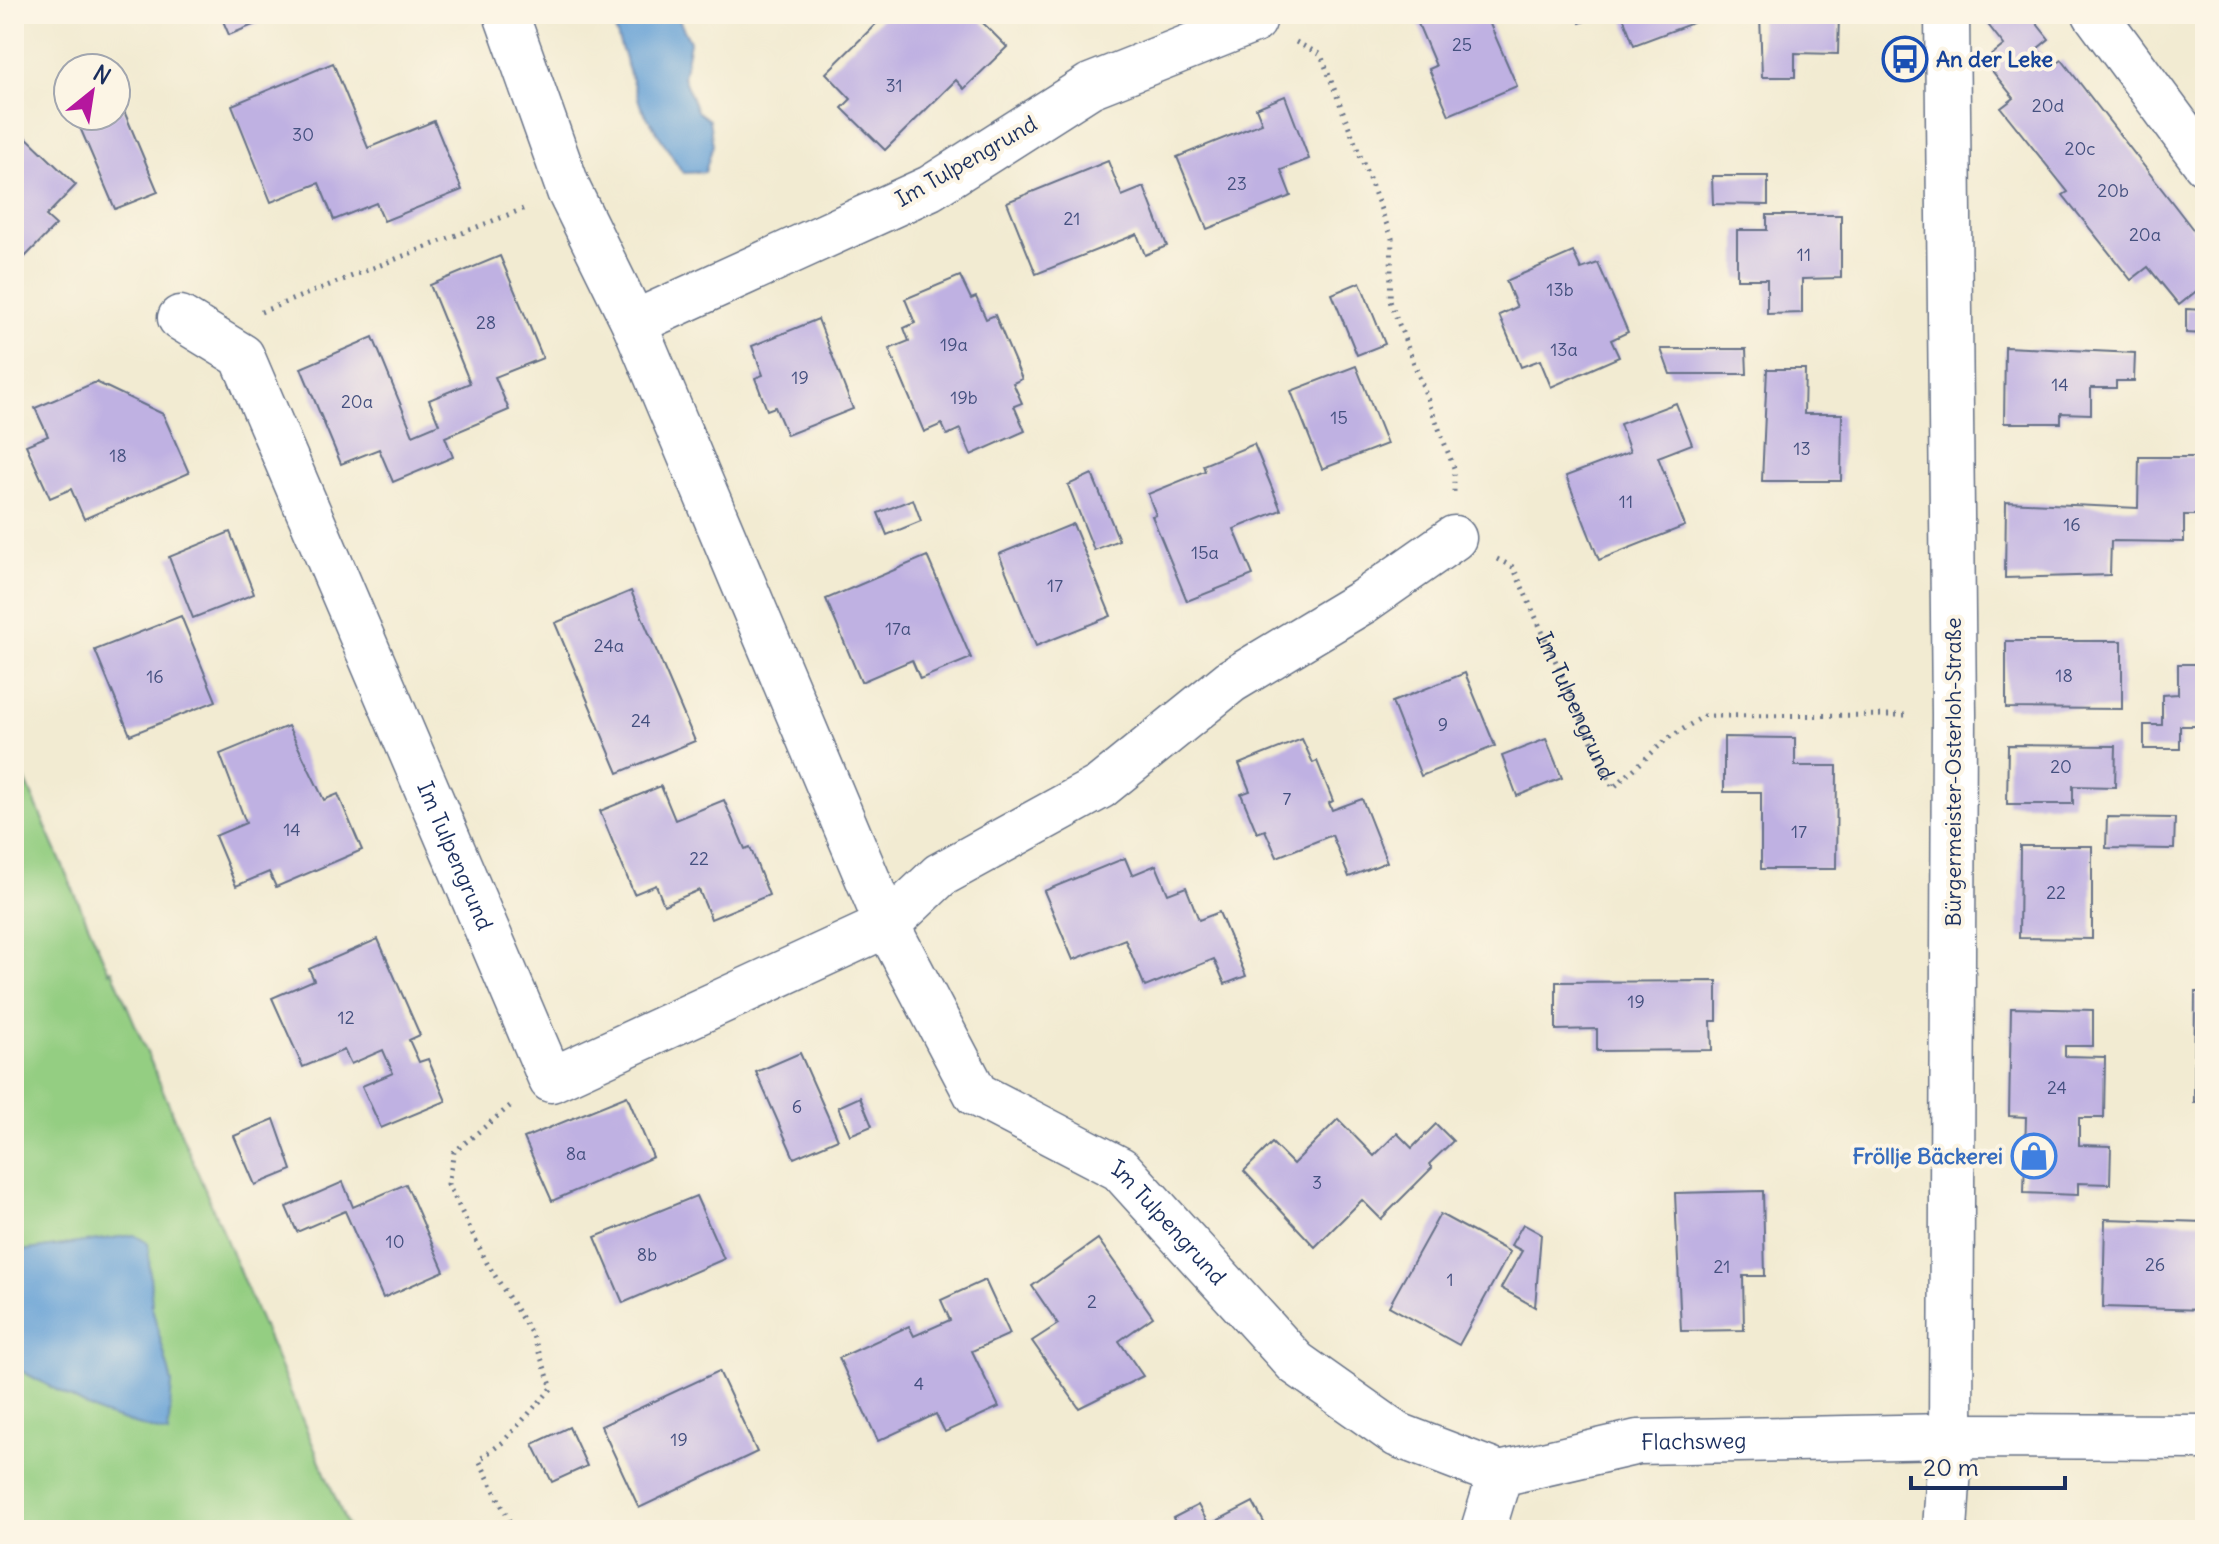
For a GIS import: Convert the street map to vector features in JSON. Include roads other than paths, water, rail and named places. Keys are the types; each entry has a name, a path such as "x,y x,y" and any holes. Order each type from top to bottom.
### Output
{"street":[{"name":"Im Tulpengrund","path":"506,14 569,191 634,323 887,925 976,1094 1120,1169 1296,1363 1398,1435 1500,1474"},
{"name":"Bürgermeister-Osterloh-Straße","path":"1945,1530 1951,1436 1954,714 1947,14"},
{"path":"2095,14 2205,163"},
{"name":"Im Tulpengrund","path":"634,323 930,188 1090,86 1254,21"},
{"name":"Im Tulpengrund","path":"180,318 242,356 551,1080 887,925"},
{"path":"887,925 940,875 1100,787 1231,681 1364,601 1454,538"},
{"name":"Flachsweg","path":"1500,1474 1638,1442 1951,1436 2205,1437"},
{"path":"1483,1530 1500,1474"}],"water":[{"path":"610,14 676,14 690,42 683,77 697,111 709,120 713,145 705,172 683,173 641,107"},
{"path":"134,1235 148,1243 152,1308 172,1383 168,1434 101,1414 14,1367 14,1252"}],"place":[{"name":"An der Leke","path":"1905,59"},
{"name":"Fröllje Bäckerei","path":"2034,1156"}]}
